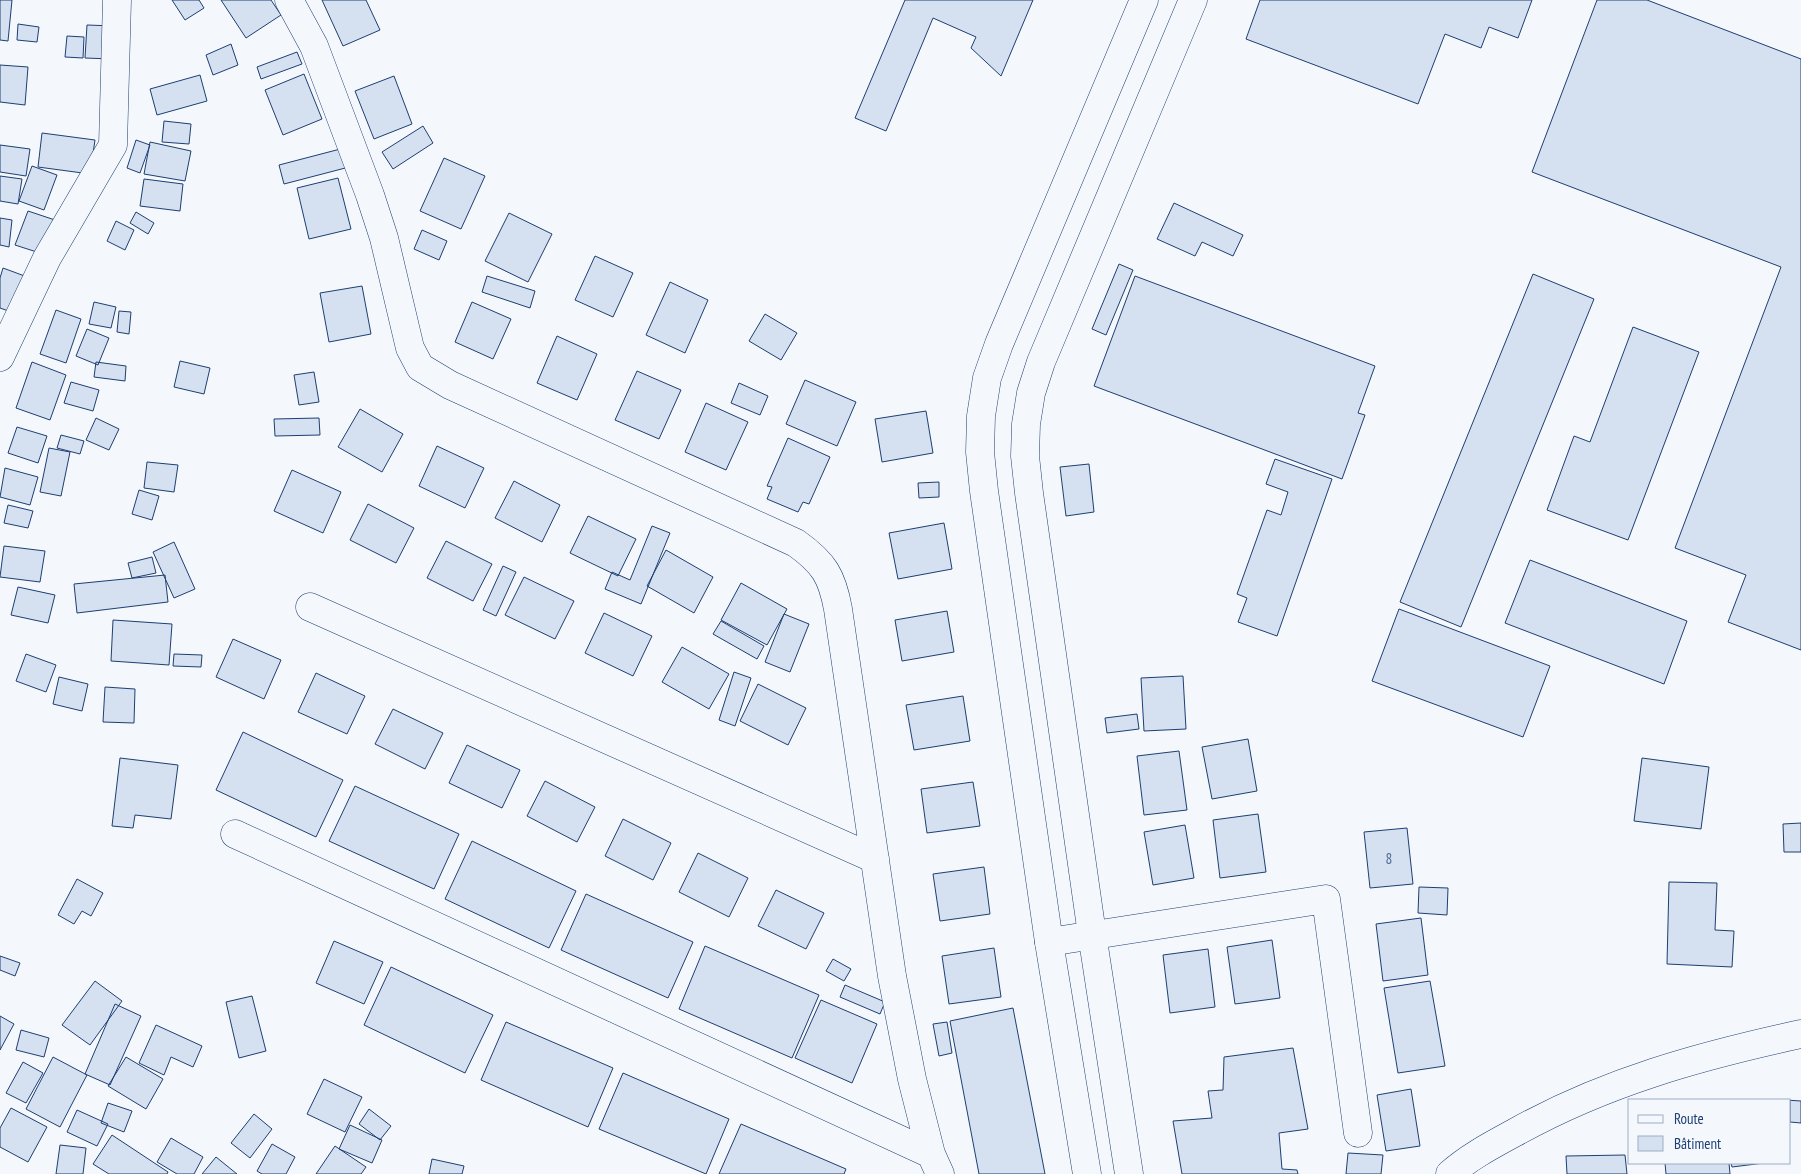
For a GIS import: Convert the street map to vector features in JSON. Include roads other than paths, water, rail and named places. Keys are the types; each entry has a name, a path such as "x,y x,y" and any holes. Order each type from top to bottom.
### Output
{"street":[{"path":"0,357 47,258 113,146 117,0"},
{"path":"289,0 314,46 370,195 384,238 410,348 420,366 450,385 796,543 825,568 834,586 892,976 912,1079 935,1164"},
{"path":"1087,1174 1048,942 985,500 980,452 981,416 988,378 1005,329 1144,0"},
{"path":"1129,1174 1092,934 1029,493 1025,456 1026,424 1032,393 1053,331 1193,0"},
{"path":"310,607 875,859"},
{"path":"235,834 935,1164"},
{"path":"1048,942 1326,899 1358,1133"},
{"path":"1450,1174 1490,1146 1557,1109 1635,1078 1687,1061 1801,1034"}]}
